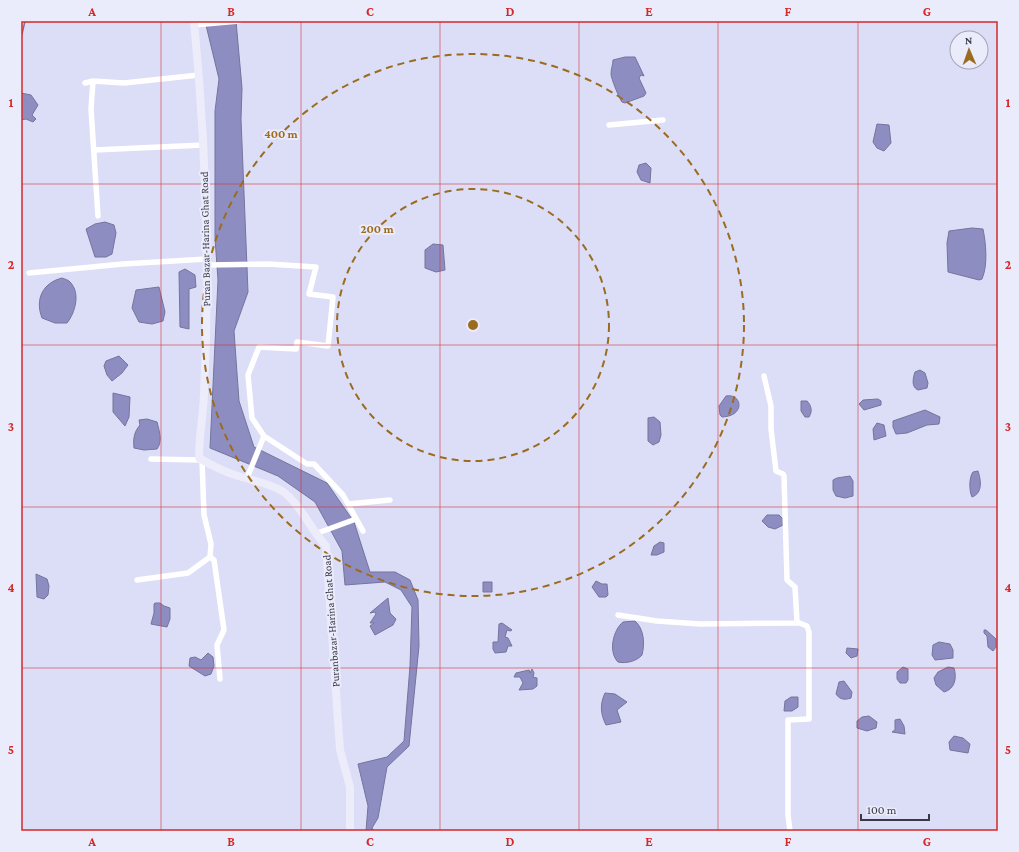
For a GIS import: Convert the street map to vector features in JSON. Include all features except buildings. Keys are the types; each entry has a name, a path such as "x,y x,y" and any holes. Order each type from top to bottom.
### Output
{"main road":[{"name":"Puran Bazar-Harina Ghat Road","path":"194,23 199,74 203,145 207,262 201,459"},
{"name":"Puranbazar-Harina Ghat Road","path":"201,459 216,468 267,484 283,492 298,507 315,534 326,546 340,750 350,787 350,831"}],"street":[{"path":"194,23 239,21"},
{"path":"85,83 93,81 124,83 199,74"},
{"path":"93,81 91,109 95,150 98,216"},
{"path":"610,125 663,120"},
{"path":"95,150 203,145"},
{"path":"29,273 123,264 207,262 316,267 309,294 333,297 328,346 297,342 296,349 259,347 248,375 252,418 264,436 307,464 314,464 343,495 363,531"},
{"path":"764,376 771,406 771,429 776,471 784,476 788,580 794,586 798,623"},
{"path":"247,478 264,436"},
{"path":"137,580 188,573 210,557 211,544 204,515 201,459 152,459"},
{"path":"348,504 390,500"},
{"path":"315,534 356,519"},
{"path":"210,557 214,560 224,630 217,645 220,679"},
{"path":"618,615 650,621 700,624 739,625 798,623 807,626 809,719 788,720 788,815 790,831"}],"water":[{"path":"205,21 236,21 242,88 241,119 248,292 234,331 239,401 254,447 327,483 354,522 370,572 395,572 410,580 418,600 419,646 409,746 387,767 378,818 372,828 374,831 366,831 368,806 358,764 387,757 404,741 410,666 412,607 401,590 385,582 345,585 342,551 315,502 278,476 210,448 218,280 215,238 215,111 219,79"},
{"path":"625,57 635,57 644,76 641,75 639,78 646,93 644,96 625,103 622,102 619,96 611,74 613,60"},
{"path":"21,93 31,95 38,105 32,115 36,119 33,122 26,119 21,120"},
{"path":"877,124 889,125 891,143 884,151 877,148 873,142"},
{"path":"646,163 651,168 650,183 641,180 637,172 639,165"},
{"path":"105,222 114,225 116,233 112,254 106,257 95,257 86,229 95,224"},
{"path":"972,228 983,229 985,241 985,267 982,279 979,280 948,272 947,243 949,231"},
{"path":"433,244 443,245 445,270 436,272 425,268 425,250"},
{"path":"185,269 195,275 196,287 189,289 189,329 180,327 179,272"},
{"path":"62,278 68,280 73,287 76,303 67,323 55,323 42,318 39,305 45,288 55,280"},
{"path":"159,287 165,312 163,321 152,324 139,322 132,308 136,290"},
{"path":"119,356 128,365 122,373 112,381 107,375 104,366 106,361"},
{"path":"920,370 925,373 928,383 927,388 918,390 913,385 913,380 915,372"},
{"path":"113,393 130,397 129,417 125,426 113,412"},
{"path":"726,396 736,398 739,405 735,413 730,416 722,417 720,415 719,406"},
{"path":"878,399 881,401 881,405 864,410 859,404 863,400"},
{"path":"801,401 807,401 810,404 811,410 809,417 805,417 801,411"},
{"path":"925,410 940,417 939,424 927,425 907,433 896,434 893,427 893,421"},
{"path":"654,417 660,422 661,435 659,442 653,445 648,441 648,418"},
{"path":"147,419 157,422 160,436 159,446 157,449 144,450 134,448 134,436 140,425 139,420"},
{"path":"877,423 884,425 886,436 874,440 873,429"},
{"path":"978,471 980,478 980,489 976,495 972,497 970,481 973,472"},
{"path":"850,476 853,481 853,496 845,498 836,496 833,490 833,480"},
{"path":"767,515 779,515 783,519 783,525 775,529 768,527 762,521"},
{"path":"660,542 664,543 664,552 657,555 651,555 654,546"},
{"path":"36,574 47,579 49,586 48,595 44,599 37,597"},
{"path":"596,581 602,584 607,584 608,595 606,597 599,597 592,587"},
{"path":"483,582 492,582 492,592 483,592"},
{"path":"388,598 390,613 396,619 393,625 375,635 370,626 374,623 370,623 376,614 375,612 370,613"},
{"path":"155,603 160,603 170,608 170,619 167,627 151,624"},
{"path":"635,621 638,624 643,636 642,655 631,662 618,662 613,653 614,636 623,622"},
{"path":"502,623 512,630 507,630 505,637 508,638 512,646 508,646 506,652 495,653 493,649 493,642 498,642 499,624"},
{"path":"984,630 996,639 996,647 993,651 988,647 987,636 984,633"},
{"path":"939,642 950,644 953,650 953,658 935,660 932,655 933,645"},
{"path":"847,648 858,649 857,656 851,658 846,653"},
{"path":"208,653 213,657 214,666 211,674 205,676 189,666 190,658 195,657 201,660"},
{"path":"903,667 908,669 908,680 906,683 900,683 897,679 897,672"},
{"path":"948,667 954,668 955,679 953,686 948,691 944,692 936,685 934,678 938,672"},
{"path":"532,669 534,673 533,677 537,678 537,686 533,689 519,690 523,683 520,677 514,677 516,673 529,670 530,673"},
{"path":"844,681 852,692 851,698 843,699 836,694 839,682"},
{"path":"605,693 615,694 627,702 617,710 621,722 606,725 601,709"},
{"path":"791,697 798,697 798,707 792,711 784,711 785,701"},
{"path":"869,716 877,722 876,728 867,731 857,728 857,721 862,717"},
{"path":"900,719 904,726 905,734 892,732 895,730 895,720"},
{"path":"954,736 963,738 970,744 968,753 950,750 949,742"}],"waterway":[{"path":"22,34 25,21"}]}
